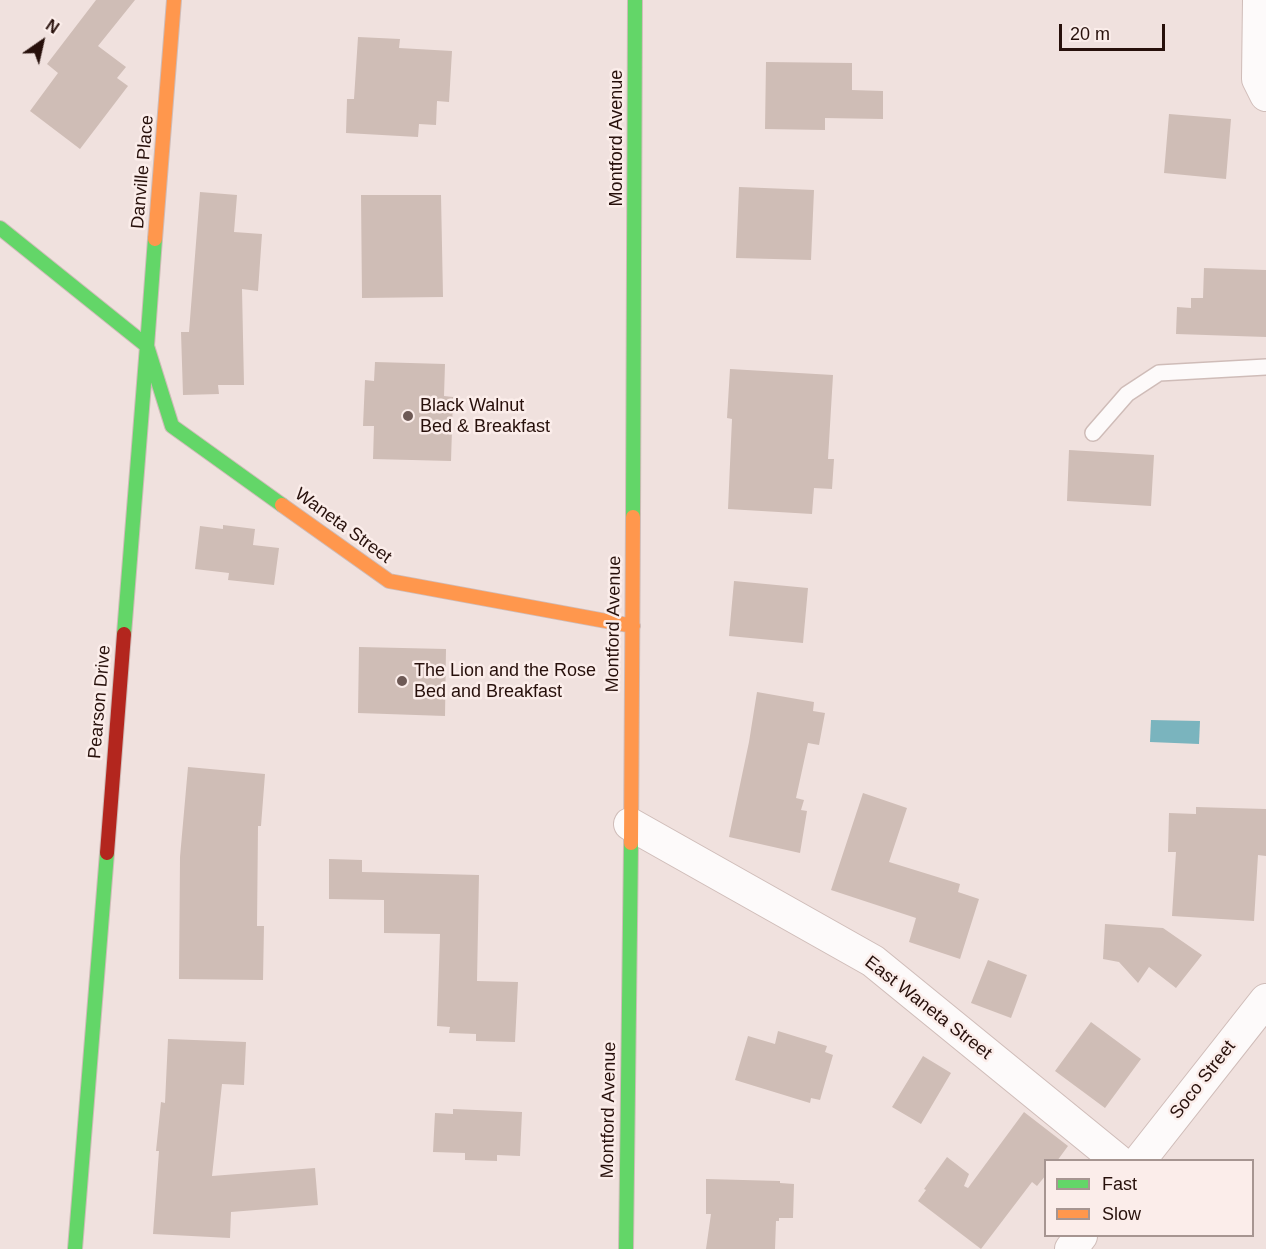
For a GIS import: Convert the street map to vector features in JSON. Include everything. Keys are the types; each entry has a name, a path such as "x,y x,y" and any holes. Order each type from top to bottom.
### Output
{"street":[{"name":"Danville Place","path":"147,346 174,0"},
{"name":"Montford Avenue","path":"626,1249 633,626 635,0"},
{"path":"1259,0 1258,79 1266,95"},
{"path":"0,228 147,346"},
{"name":"Waneta Street","path":"147,346 172,426 389,581 633,626"},
{"name":"Pearson Drive","path":"75,1249 147,346"},
{"name":"East Waneta Street","path":"630,824 873,961 1115,1159"},
{"name":"Soco Street","path":"1142,1159 1266,1000"},
{"path":"1071,1249 1080,1237"}],"lane":[{"path":"1093,433 1127,394 1159,372 1266,367"}],"water":[{"path":"1151,720 1200,721 1199,744 1150,742"}],"building":[{"path":"96,0 135,0 98,46 126,67 117,78 128,86 80,149 30,111 58,73 47,64"},
{"path":"358,37 400,39 399,48 452,51 449,102 437,101 436,125 419,124 418,137 346,133 347,99 354,99"},
{"path":"766,62 852,63 852,90 883,91 883,119 825,118 825,130 765,129"},
{"path":"1169,114 1231,119 1226,179 1164,173"},
{"path":"739,187 814,190 811,260 736,258"},
{"path":"200,192 237,195 234,232 262,234 258,291 242,289 244,385 218,385 219,394 183,395 181,332 189,332"},
{"path":"361,195 441,195 443,297 362,298"},
{"path":"1204,268 1266,270 1266,337 1176,334 1177,307 1191,308 1191,298 1203,298"},
{"name":"Black Walnut Bed & Breakfast","path":"375,362 445,364 444,396 453,397 451,461 373,459 374,426 363,426 365,380 374,381"},
{"path":"730,369 833,375 828,459 834,459 832,489 814,488 812,514 728,509 732,419 727,418"},
{"path":"1069,450 1154,455 1151,506 1067,501"},
{"path":"223,525 255,529 253,545 279,548 274,585 228,580 229,573 195,569 200,526 223,529"},
{"path":"734,581 808,588 803,643 729,636"},
{"name":"The Lion and the Rose Bed and Breakfast","path":"359,647 446,649 445,716 358,713"},
{"path":"757,692 814,702 813,711 825,713 819,745 808,743 796,798 804,800 801,810 807,811 800,853 729,837"},
{"path":"188,767 265,774 261,826 258,826 257,926 264,926 263,980 179,979 180,857"},
{"path":"863,793 907,808 889,862 960,884 958,892 979,899 960,959 909,942 916,918 831,890"},
{"path":"1196,807 1266,809 1266,856 1258,855 1254,921 1172,916 1176,852 1168,852 1169,813 1196,814"},
{"path":"329,859 362,860 362,872 479,875 477,981 518,982 515,1042 476,1041 476,1034 449,1033 450,1027 437,1026 440,934 384,933 384,900 329,899"},
{"path":"1105,924 1163,928 1202,955 1176,988 1149,967 1138,983 1119,962 1103,959"},
{"path":"988,960 1027,975 1011,1018 971,1003"},
{"path":"1091,1022 1141,1059 1105,1108 1055,1071"},
{"path":"778,1031 827,1046 825,1052 833,1055 820,1100 811,1098 810,1103 735,1080 748,1036 775,1044"},
{"path":"168,1039 246,1042 244,1085 222,1084 212,1176 315,1168 318,1205 231,1212 230,1238 153,1234 159,1151 156,1151 161,1102 165,1103"},
{"path":"923,1056 951,1073 921,1124 892,1107"},
{"path":"453,1109 522,1112 520,1156 497,1155 497,1161 465,1160 465,1153 433,1152 435,1113 453,1114"},
{"path":"1024,1112 1068,1146 1058,1159 1044,1159 1044,1177 1037,1186 1032,1182 981,1249 918,1201 947,1157 969,1174 964,1186 968,1188"},
{"path":"706,1179 780,1181 780,1183 794,1184 793,1218 779,1218 779,1221 776,1221 775,1249 706,1249 711,1214 706,1214"}],"traffic: fast":[{"path":"633,517 635,0"},
{"path":"0,228 147,346 124,634"},
{"path":"155,239 147,346 172,426 282,505"},
{"path":"626,1249 631,843"},
{"path":"75,1249 107,853"}],"traffic: slow":[{"path":"155,239 174,0"},
{"path":"282,505 389,581 633,626"},
{"path":"631,843 633,517"}],"traffic: jam":[{"path":"107,853 124,634"}],"place":[{"name":"Black Walnut Bed & Breakfast","path":"408,416"},
{"name":"The Lion and the Rose Bed and Breakfast","path":"402,681"}]}
